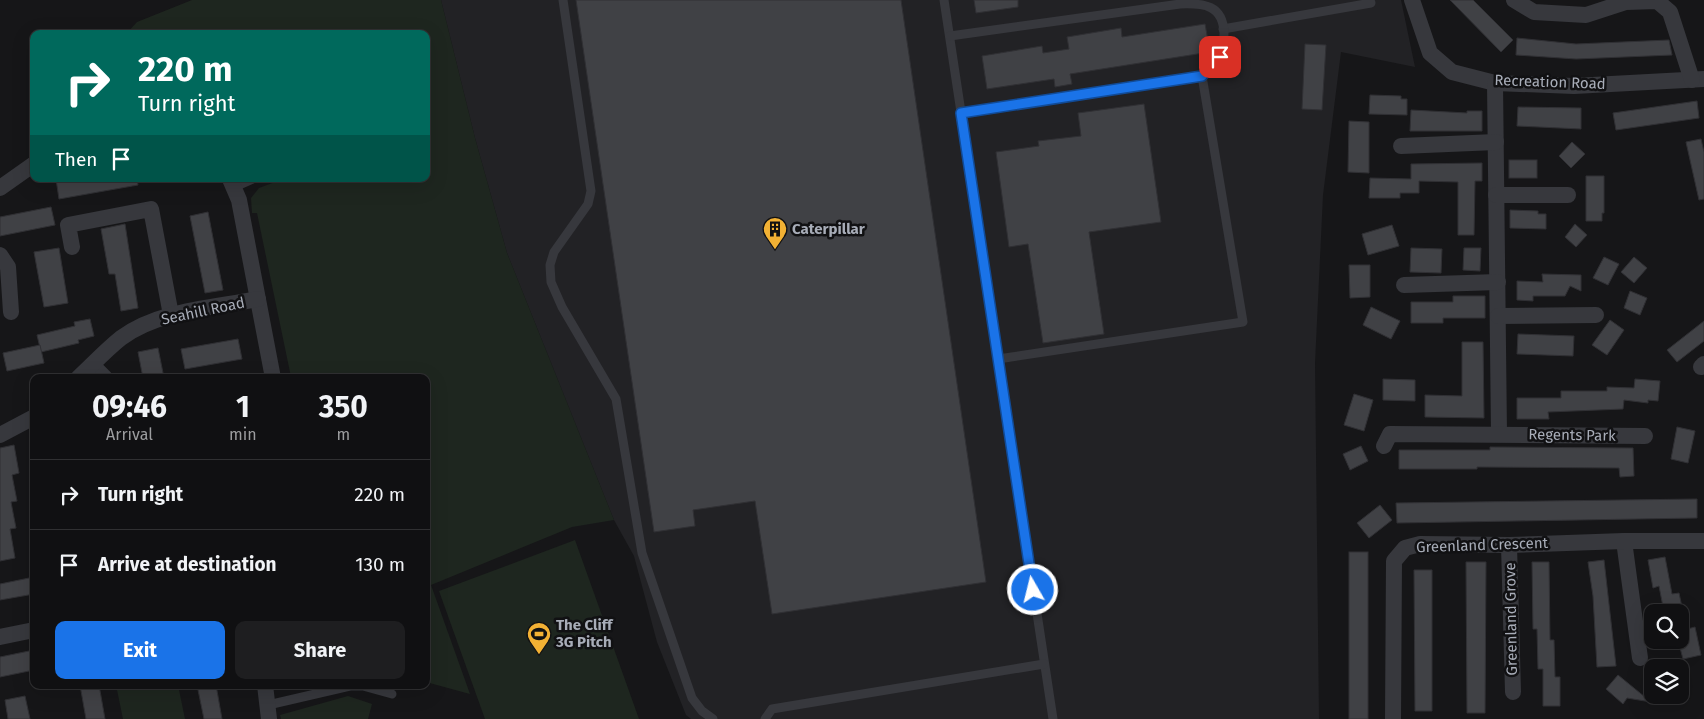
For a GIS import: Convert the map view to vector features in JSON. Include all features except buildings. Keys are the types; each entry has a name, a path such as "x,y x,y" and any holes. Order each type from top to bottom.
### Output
{"street":[{"name":"Recreation Road","path":"1412,0 1430,53 1452,72 1495,83 1574,86 1698,80"},
{"path":"1514,0 1534,12 1586,15 1626,2 1657,1 1670,12 1698,80"},
{"path":"1495,83 1499,434"},
{"path":"1401,146 1496,142"},
{"path":"0,188 30,167"},
{"path":"233,183 272,374"},
{"path":"1496,195 1568,196"},
{"path":"72,247 68,225 151,209 171,315"},
{"path":"0,255 8,267 11,312"},
{"path":"1404,286 1498,282"},
{"name":"Seahill Road","path":"82,374 121,338 152,322 171,315 258,299"},
{"path":"1498,316 1596,316"},
{"path":"92,365 101,374"},
{"path":"0,435 30,419"},
{"name":"Regents Park","path":"1384,446 1390,434 1646,436"},
{"path":"1624,541 1640,658"},
{"name":"Greenland Crescent","path":"1393,719 1394,561 1406,548 1420,544 1509,545 1624,541 1704,541"},
{"name":"Greenland Grove","path":"1509,545 1513,692"},
{"path":"0,636 30,631"},
{"path":"266,689 269,712"}],"lane":[{"path":"563,0 591,191 588,204 554,252 550,265 551,282 562,307 616,398 642,554 692,698 702,711 713,719"},
{"path":"944,0 1052,719"},
{"path":"1223,29 1370,3 1370,0"},
{"path":"950,36 1192,4 1216,10 1222,18 1224,43 1220,57 1202,76 961,113"},
{"path":"998,359 1243,322 1202,76"},
{"path":"766,719 772,709 1044,664"},
{"path":"269,712 341,689"},
{"path":"374,689 392,694"}],"shaded area":[{"path":"192,0 441,0 475,138 507,253 614,520 572,527 431,585 470,694 430,683 430,374 290,374 257,213 252,213 251,198 259,188 275,182 430,182 430,30 130,30 137,22"},
{"name":"Caterpillar","path":"441,0 1401,0 1415,67 1341,52 1323,195 1315,363 1319,719 691,719 686,715 657,642 634,556 614,520 507,253 475,138"},
{"name":"The Cliff 3G Pitch","path":"575,540 639,719 485,719 439,591"},
{"path":"117,689 179,689 185,719 123,719"},
{"path":"348,696 372,704 368,719 281,719 280,715"}],"place":[{"name":"Caterpillar","path":"775,250"},
{"name":"The Cliff 3G Pitch","path":"539,655"}],"route":[{"path":"1033,590 961,113 1202,76 1220,57"}]}
